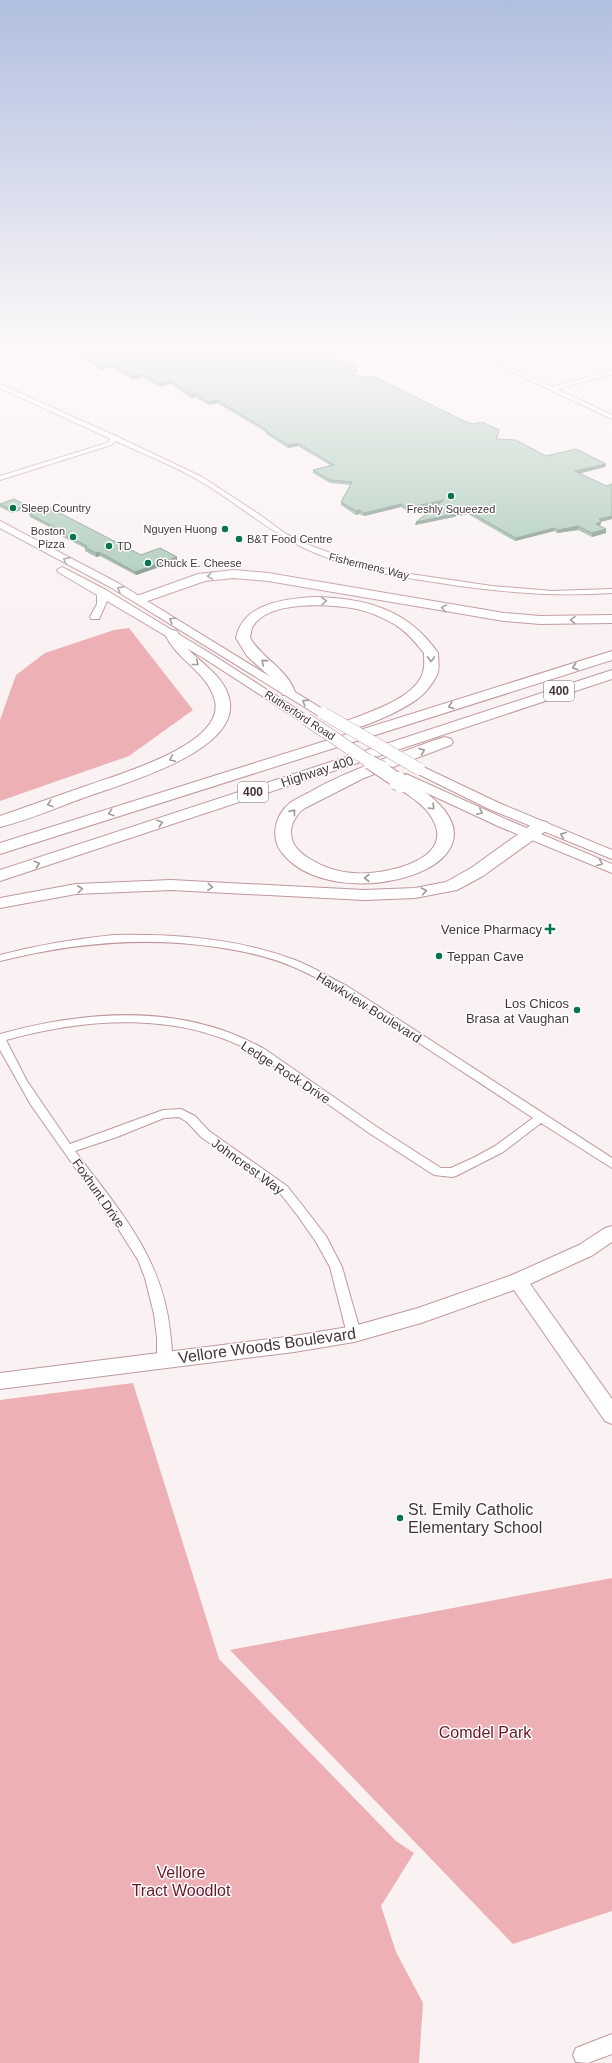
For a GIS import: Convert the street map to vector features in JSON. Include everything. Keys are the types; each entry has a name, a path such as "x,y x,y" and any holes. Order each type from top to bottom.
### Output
{"highway":[{"path":"139,600 203,577 234,574 268,577 504,617 540,620 612,619"},
{"path":"202,784 243,764 396,706 416,692 430,674 431,652 419,637 400,622 365,607 334,601 283,605 262,612 246,624 243,638 252,653 284,681 288,692"},
{"path":"0,822 162,764 185,753 211,733 220,719 224,707 221,694 206,671 177,648 172,634"},
{"name":"Highway 400","path":"0,849 612,655"},
{"name":"Highway 400","path":"0,876 505,708 612,674"},
{"path":"370,762 404,781 432,806 443,820 446,830 445,840 440,851 431,860 414,870 372,879 344,878 321,872 302,863 288,850 282,838 283,826 294,808 320,792 451,739 505,708"},
{"path":"0,903 76,890 171,885 364,895 415,893 451,886 477,872 536,830"}],"main road":[{"name":"Rutherford Road","path":"0,524 139,600 288,692 419,769 494,806 536,830 612,869"},
{"name":"Rutherford Road","path":"51,564 102,592 172,634 306,719 370,762"},
{"path":"95,617 102,604 102,592"},
{"path":"128,608 139,600"},
{"name":"Rutherford Road","path":"404,781 536,830 612,855"},
{"name":"Vellore Woods Boulevard","path":"0,1381 294,1344 354,1334 421,1315 485,1291 518,1281 586,1250 612,1233"},
{"path":"518,1281 610,1407"}],"street":[{"path":"27,462 96,443"},
{"path":"0,478 110,443"},
{"name":"Fishermens Way","path":"127,443 220,489 286,537 314,551 356,564 425,579 500,590 568,594 612,591"},
{"path":"0,470 15,466"},
{"name":"Hawkview Boulevard","path":"0,958 66,942 127,937 186,940 255,952 310,970 343,988 612,1164"},
{"name":"Ledge Rock Drive","path":"0,1038 32,1028 95,1019 159,1019 206,1028 247,1044 260,1052 438,1172 452,1173 479,1160 499,1149 528,1129 540,1118"},
{"name":"Foxhunt Drive","path":"0,1038 17,1075 127,1233 147,1268 154,1289 166,1343 164,1360"},
{"name":"Johncrest Way","path":"68,1149 113,1134 163,1114 181,1114 191,1119 206,1134 283,1189 322,1239 336,1268 354,1334"},
{"path":"583,2055 612,2044"}],"green space":[{"path":"129,628 193,710 129,756 0,801 0,720 16,675 45,653 114,630"},
{"name":"Vellore Tract Woodlot","path":"133,1383 219,1659 396,1841 414,1853 381,1906 396,1952 423,2003 419,2063 0,2063 0,1400"},
{"name":"Comdel Park","path":"612,1578 612,1911 513,1944 230,1650"}],"building":[{"path":"298,443 522,443 546,456 576,449 606,464 575,471 606,486 612,484 612,516 599,519 601,521 596,524 606,529 592,533 578,526 558,530 554,528 516,538 468,511 416,522 444,500 407,508 401,504 364,513 360,510 356,511 341,502 352,482 330,480 313,470 334,465"},
{"path":"14,499 26,505 12,510 0,504"},
{"path":"50,508 141,555 160,548 177,557 135,572 99,552 96,553 85,547 87,546 55,530 58,529 29,514"}],"place":[{"name":"Freshly Squeezed","path":"451,496"},
{"name":"Sleep Country","path":"13,508"},
{"name":"Nguyen Huong","path":"225,529"},
{"name":"Boston Pizza","path":"73,537"},
{"name":"B&T Food Centre","path":"239,539"},
{"name":"TD","path":"109,546"},
{"name":"Chuck E. Cheese","path":"148,563"},
{"name":"Venice Pharmacy","path":"550,929"},
{"name":"Teppan Cave","path":"439,956"},
{"name":"Los Chicos Brasa at Vaughan","path":"577,1010"},
{"name":"St. Emily Catholic Elementary School","path":"400,1518"}]}
